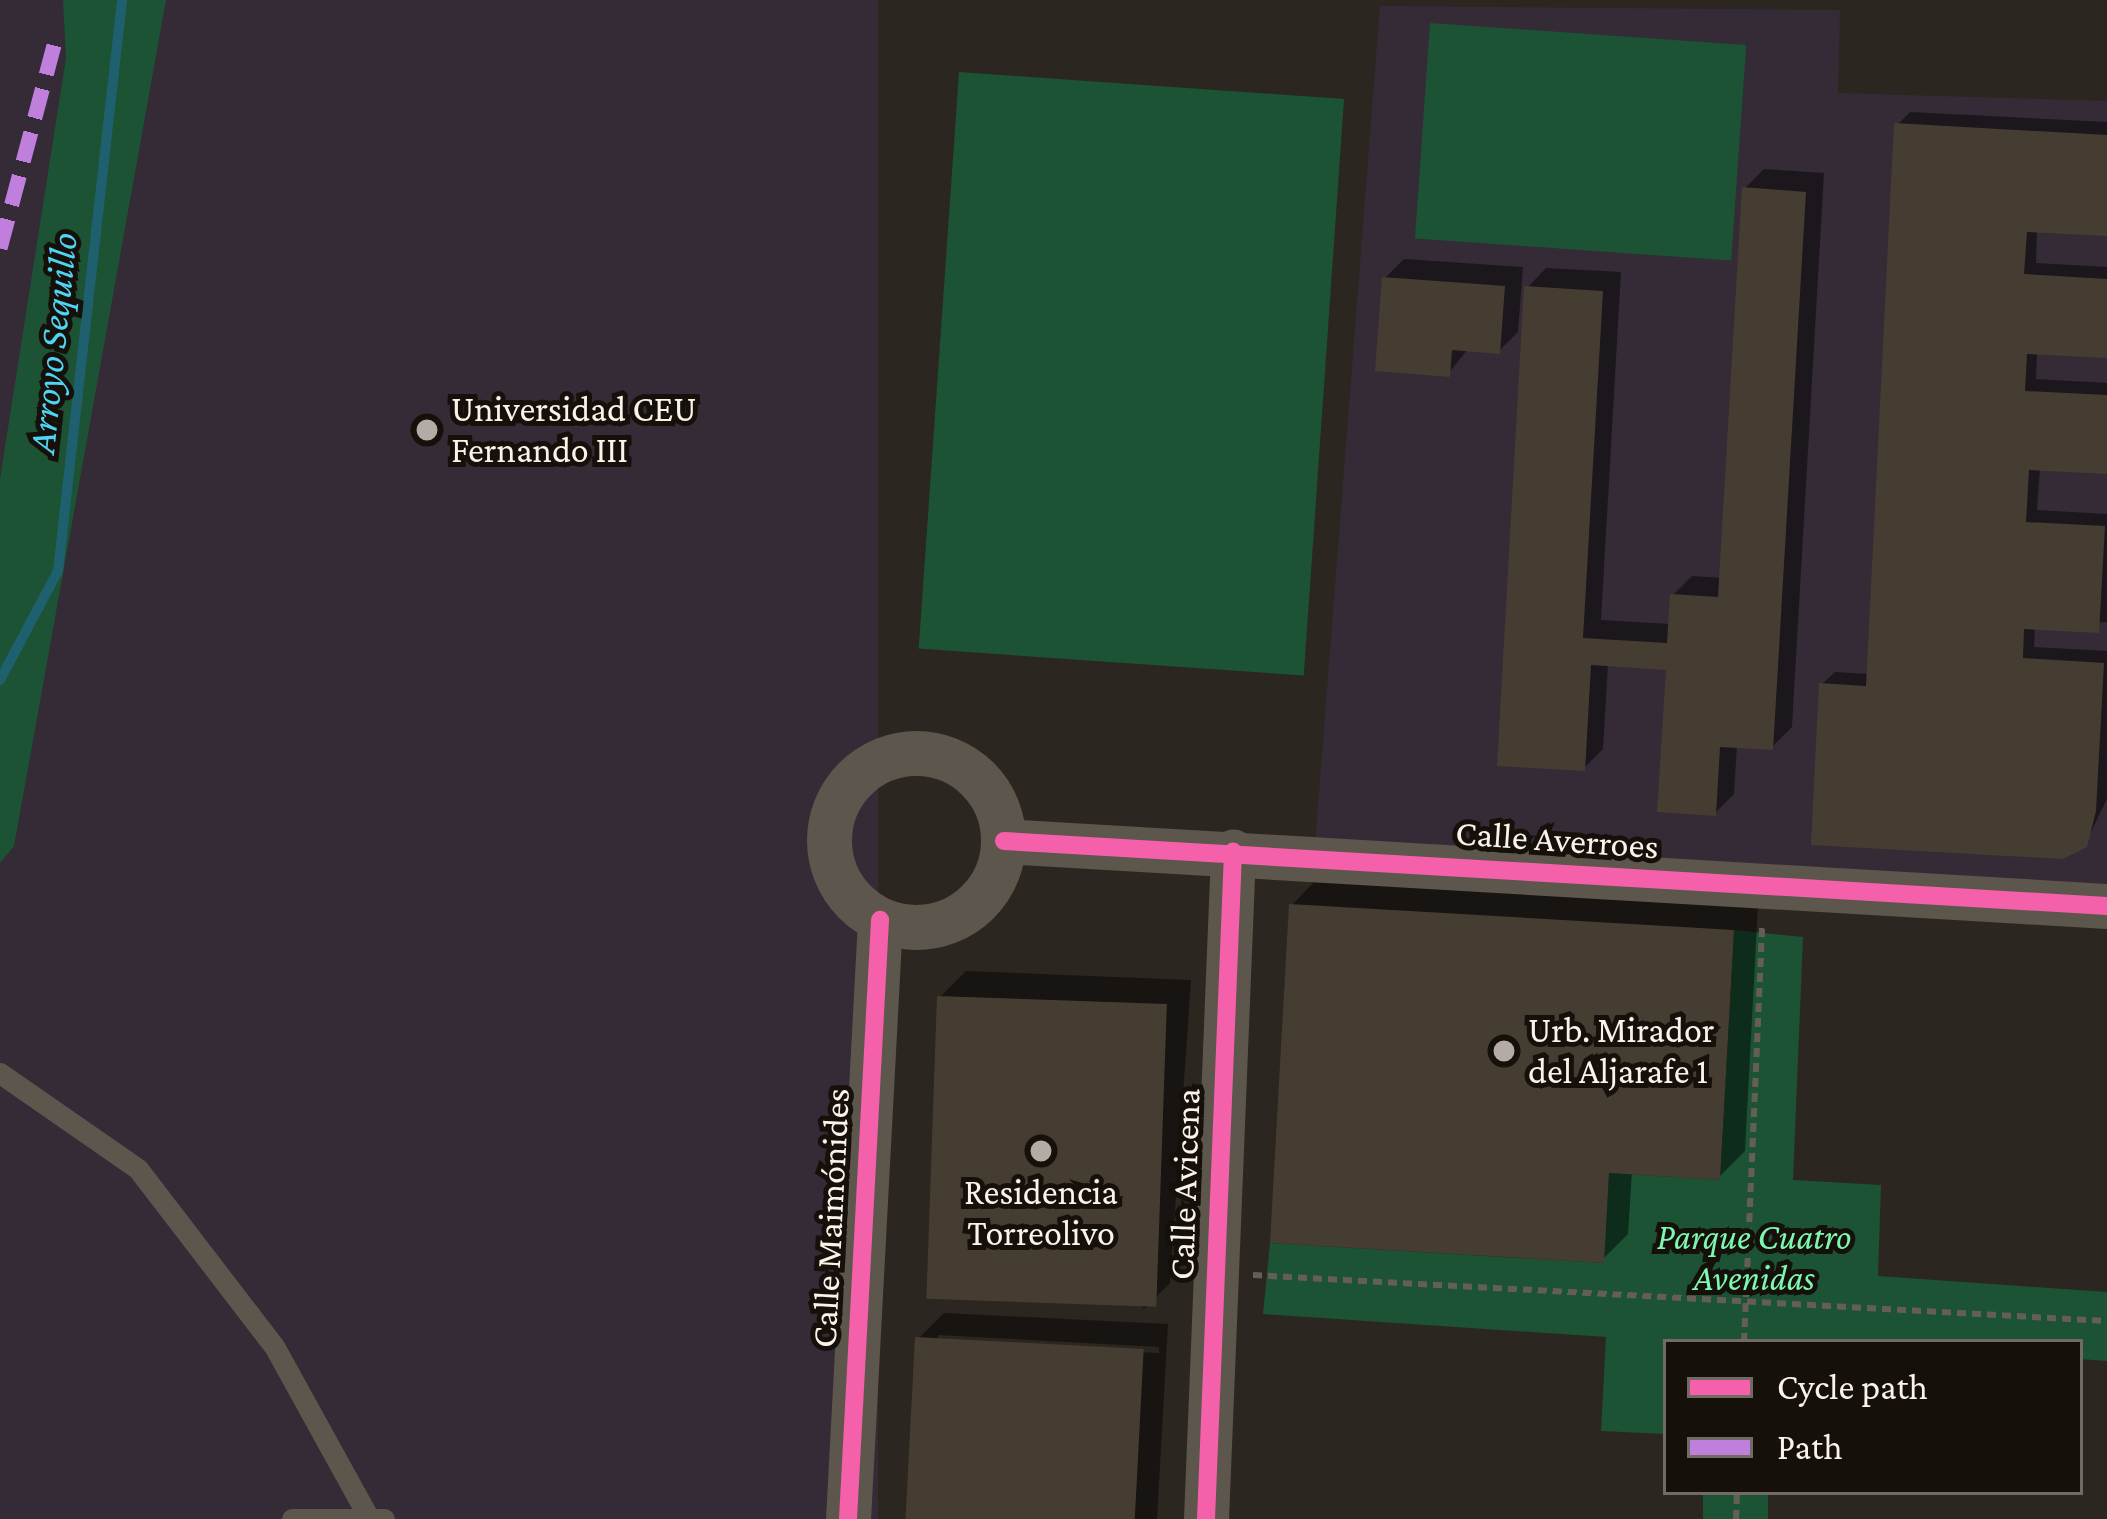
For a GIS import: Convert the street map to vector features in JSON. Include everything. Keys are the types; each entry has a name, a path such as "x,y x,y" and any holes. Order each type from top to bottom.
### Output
{"street":[{"path":"894,755 960,764 984,784 1004,841 997,874 968,911 910,927 880,920 840,884 830,855 834,808 866,767 894,755"},
{"name":"Calle Averroes","path":"1004,841 2107,906"},
{"name":"Calle Avicena","path":"1206,1519 1233,852"},
{"name":"Calle Maimónides","path":"848,1519 880,920"}],"lane":[{"path":"0,1073 138,1169 274,1346 375,1516 292,1519"}],"path":[{"path":"1744,1339 1763,887"},
{"path":"1214,1273 2107,1321"}],"shaded area":[{"name":"Universidad CEU Fernando III","path":"0,0 878,0 878,1519 0,1519"},
{"path":"1380,6 1840,10 1838,93 2107,101 2107,895 1315,845"}],"green space":[{"path":"63,0 166,0 14,846 0,863 0,479 66,58"},
{"path":"1430,23 1746,45 1731,261 1415,238"},
{"path":"959,72 1344,99 1304,676 919,649"},
{"name":"Parque Cuatro Avenidas","path":"1734,930 1803,937 1793,1180 1881,1185 1878,1276 2107,1292 2107,1361 2083,1359 2083,1339 1663,1339 1663,1434 1601,1431 1606,1337 1263,1314 1270,1243 1603,1263 1609,1173 1720,1180"},
{"path":"1703,1495 1768,1495 1768,1519 1703,1519"}],"building":[{"path":"1894,123 2107,135 2107,236 2027,232 2024,274 2107,279 2107,358 2027,354 2025,391 2107,395 2107,474 2029,470 2026,522 2105,526 2099,633 2024,629 2023,658 2104,663 2096,811 2087,847 2063,859 1811,845 1819,683 1866,686"},
{"path":"1742,187 1806,192 1773,750 1720,747 1716,816 1657,812 1666,670 1591,665 1585,771 1497,766 1524,286 1603,291 1583,638 1667,643 1670,594 1718,597"},
{"path":"1382,277 1505,286 1500,354 1452,350 1450,377 1375,371"},
{"name":"Urb. Mirador del Aljarafe 1","path":"1289,904 1734,930 1720,1180 1609,1173 1604,1263 1270,1243"},
{"name":"Residencia Torreolivo","path":"937,996 1167,1004 1156,1307 926,1299"},
{"path":"915,1337 1144,1349 1135,1519 905,1519"}],"waterway":[{"name":"Arroyo Sequillo","path":"0,680 58,571 122,0"}],"marked path":[{"path":"0,248 55,41"}],"cycle path":[{"path":"1004,841 2107,906"},
{"path":"1206,1519 1233,852"},
{"path":"848,1519 880,920"}],"place":[{"name":"Universidad CEU Fernando III","path":"427,430"},
{"name":"Urb. Mirador del Aljarafe 1","path":"1504,1051"},
{"name":"Residencia Torreolivo","path":"1041,1151"}]}
